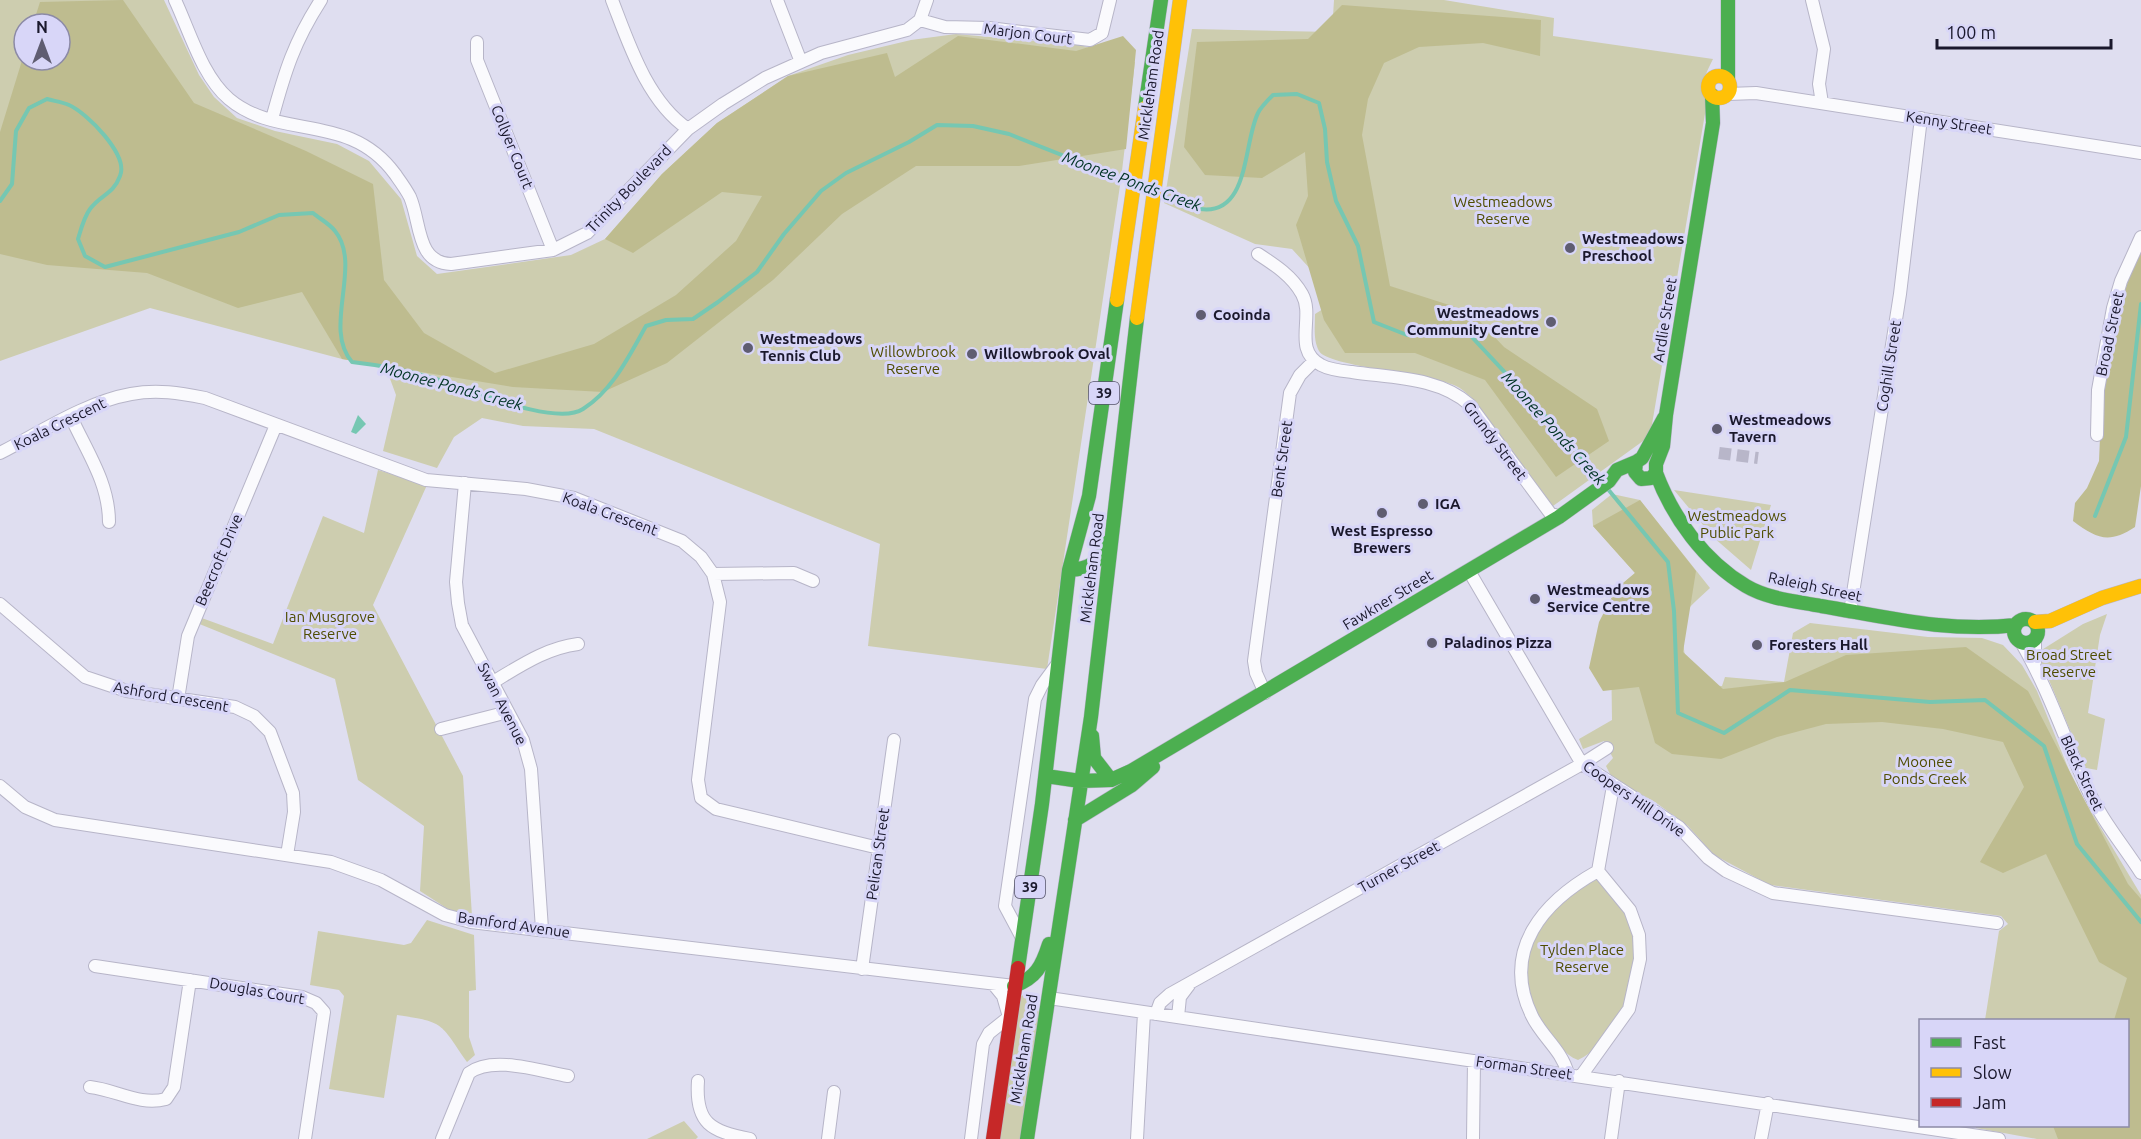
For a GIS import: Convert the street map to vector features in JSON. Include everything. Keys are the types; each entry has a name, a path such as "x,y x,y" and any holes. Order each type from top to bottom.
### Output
{"main road":[{"name":"Mickleham Road","path":"993,1139 1045,782 1056,666 1069,570 1089,496 1141,152 1159,0"},
{"name":"Mickleham Road","path":"1027,1139 1047,1015 1039,996 1062,906 1091,717 1149,216 1180,0"},
{"name":"Ardlie Street","path":"1656,469 1664,446 1666,415 1713,123 1723,87 1728,0"},
{"path":"1108,367 1120,358 1132,358"},
{"name":"Ardlie Street","path":"1639,469 1666,415"},
{"path":"1639,469 1652,459 1656,469"},
{"name":"Raleigh Street","path":"1639,469 1723,569 1749,587 1771,596 1850,612 1918,622 1985,627 2016,625"},
{"name":"Fawkner Street","path":"1080,787 1111,780 1181,742 1232,709 1265,693 1559,517 1609,481 1639,469 1648,480 1656,469"},
{"name":"Raleigh Street","path":"1656,469 1672,509"},
{"path":"1069,570 1087,570 1096,565 1114,529"},
{"path":"1069,570 1094,579 1106,596"},
{"path":"2064,616 2044,635 2028,640 2014,633 2016,625 2025,619 2035,622 2050,621 2102,598 2141,586"},
{"path":"2028,640 2038,628 2035,622"},
{"name":"Raleigh Street","path":"1985,627 2028,640"},
{"path":"1091,717 1094,758 1111,780"},
{"name":"Fawkner Street","path":"1075,820 1140,778 1181,742"},
{"path":"1045,782 1116,794"},
{"path":"1014,986 1033,980 1042,966 1062,906"},
{"path":"1014,986 1039,996"}],"street":[{"name":"Trinity Boulevard","path":"175,0 212,79 229,99 249,112 335,132 378,154 410,197 428,254 440,263 553,250 587,233 688,129 765,78 821,53 908,30 920,20"},
{"path":"272,119 287,64 304,27 321,0"},
{"path":"612,0 653,90 666,110 688,129"},
{"path":"777,0 801,62"},
{"path":"920,20 927,0"},
{"name":"Marjon Court","path":"920,20 945,27 989,28 1090,40 1102,33 1110,0"},
{"path":"1812,0 1824,49 1819,84 1822,103"},
{"name":"Collyer Court","path":"477,42 477,60 553,250"},
{"path":"1806,101 1819,84"},
{"name":"Kenny Street","path":"1723,87 2141,153"},
{"name":"Coghill Street","path":"1850,612 1902,283 1921,118"},
{"name":"Broad Street","path":"2097,435 2098,390 2113,309 2121,281 2141,237"},
{"path":"1258,254 1285,273 1303,295 1307,308 1305,345 1314,361"},
{"name":"Grundy Street","path":"1314,361 1333,369 1434,384 1460,395 1470,405 1550,513 1559,517"},
{"name":"Bent Street","path":"1265,693 1256,673 1254,661 1290,393 1300,375 1314,361"},
{"name":"Koala Crescent","path":"0,453 106,401 132,394 161,391 205,398 426,480 526,489 574,498 682,541 701,557 713,574 720,602 698,780 701,798 716,809 879,848"},
{"path":"71,417 102,481 109,504 109,522"},
{"name":"Beecroft Drive","path":"178,699 188,636 276,425"},
{"name":"Swan Avenue","path":"465,483 456,582 458,603 462,625 523,740 531,769 543,929"},
{"name":"Coopers Hill Drive","path":"1469,571 1582,764 1679,827 1708,858 1726,871 1773,893 1997,923"},
{"path":"713,574 794,573 813,581"},
{"name":"Ashford Crescent","path":"0,604 85,677 127,691 236,708 254,716 270,732 293,793 294,812 287,855"},
{"name":"Black Street","path":"2028,640 2035,666 2088,790 2100,814 2141,873"},
{"path":"493,682 539,655 561,646 578,644"},
{"name":"Mickleham Road","path":"1022,937 1005,906 1035,699 1056,666"},
{"path":"441,729 508,712"},
{"name":"Pelican Street","path":"862,969 894,740"},
{"name":"Turner Street","path":"1150,1013 1170,994 1607,748"},
{"name":"Bamford Avenue","path":"0,786 26,807 56,820 349,866 445,915 471,922 1014,986"},
{"path":"1598,871 1572,885 1549,905 1536,922 1524,954 1525,998 1536,1024 1562,1055 1575,1075 1615,1032 1629,1009 1640,959 1639,935 1630,910 1598,871 1613,786"},
{"name":"Douglas Court","path":"95,966 302,997 316,1003 324,1012 305,1139"},
{"path":"90,1087 107,1089 137,1100 154,1102 166,1099 174,1087 190,980"},
{"path":"1178,1017 1180,997 1190,984"},
{"path":"994,985 1003,996 1010,1017"},
{"name":"Forman Street","path":"1039,996 1768,1103 1923,1134 1999,1139"},
{"path":"1137,1139 1150,1013"},
{"name":"Mickleham Road","path":"970,1139 983,1044 989,1033 1010,1017"},
{"path":"1473,1139 1474,1061"},
{"path":"442,1139 469,1073 478,1066 493,1063 568,1076"},
{"path":"698,1081 696,1104 702,1116 714,1128 750,1139"},
{"path":"1611,1139 1619,1081"},
{"path":"828,1139 834,1092"},
{"path":"1761,1139 1768,1103"}],"green space":[{"name":"Willowbrook Reserve","path":"0,0 164,0 199,75 214,97 237,118 275,131 337,144 369,161 401,199 417,256 437,274 571,255 605,239 662,174 717,123 788,76 848,55 911,40 956,34 1080,45 1135,62 1121,179 1047,669 868,646 880,544 594,429 523,426 482,418 454,437 437,468 383,451 396,395 389,376 391,367 342,359 150,308 0,361"},
{"name":"Westmeadows Reserve","path":"1334,0 1444,0 1554,18 1553,36 1713,59 1704,80 1703,91 1707,102 1650,436 1553,506 1471,397 1460,388 1425,377 1359,366 1326,357 1319,351 1315,338 1315,314 1336,301 1335,296 1292,249 1255,244 1164,203 1192,29 1332,32"},
{"name":"Ian Musgrove Reserve","path":"378,470 427,485 373,605 463,776 472,916 448,909 420,891 424,826 358,780 335,679 197,623 199,617 273,644 323,516 364,533"},
{"name":"Westmeadows Public Park","path":"1674,490 1771,505 1751,570 1713,537"},
{"name":"Moonee Ponds Creek","path":"1612,494 1640,500 1710,588 1689,608 1683,624 1685,657 1694,685 1722,686 1725,677 1784,682 1793,633 1810,623 1928,637 1982,638 2003,645 2022,665 2037,691 2075,785 2141,895 2141,1139 2037,1139 1976,1128 2129,1127 2129,1019 1985,1019 1999,931 2008,924 2001,916 1770,885 1714,855 1688,826 1655,802 1613,780 1606,766 1613,758 1604,741 1583,749 1579,739 1612,720 1611,648 1616,589 1635,573 1593,526 1592,510"},
{"name":"Broad Street Reserve","path":"2107,614 2100,635 2088,713 2105,719 2097,770 2086,768 2041,661 2040,651 2083,624"},
{"name":"Tylden Place Reserve","path":"1594,879 1598,879 1622,908 1629,921 1635,945 1635,963 1625,1003 1616,1021 1605,1038 1592,1051 1578,1060 1560,1046 1536,1014 1530,999 1527,967 1529,951 1541,921 1561,900"},
{"path":"427,920 474,935 476,990 469,991 469,1037 475,1055 467,1062 440,1026 424,1020 397,1015 384,1098 329,1089 344,996 339,990 310,985 318,931 404,945 411,943"},
{"path":"1024,995 1036,1004 1039,1013 1020,1139 1000,1139 1021,996"},
{"path":"684,1121 698,1137 696,1139 647,1139"}],"shaded area":[{"path":"123,0 194,103 306,151 373,184 384,280 424,333 495,373 594,344 676,295 736,241 762,196 722,192 633,253 605,239 662,174 717,123 788,76 887,53 895,77 958,36 1076,51 1123,36 1136,50 1126,149 1019,166 916,166 842,214 773,280 667,363 603,392 513,387 342,359 302,292 238,308 147,273 47,265 0,254 0,132 18,72 72,72 72,12 37,12 40,2"},
{"path":"1342,5 1541,20 1540,56 1483,43 1419,47 1384,63 1368,99 1362,135 1390,286 1471,312 1504,347 1597,409 1609,441 1556,477 1485,380 1415,353 1345,353 1324,320 1296,225 1308,196 1305,152 1262,178 1205,175 1184,147 1197,42 1308,39"},
{"path":"2141,251 2141,486 2135,527 2118,536 2103,537 2089,532 2073,521 2075,503 2087,488 2099,461 2102,391 2112,356 2119,308 2135,260"},
{"path":"358,415 366,424 356,434 351,432"},
{"path":"1640,500 1696,571 1683,652 1723,689 1785,682 1846,655 1966,647 2028,691 2128,884 2141,899 2141,1139 2058,1139 2053,1127 2129,1127 2129,1019 2114,1019 2127,978 2099,962 2046,854 2003,873 1980,862 2024,787 2003,742 1943,729 1882,722 1826,724 1777,737 1721,759 1672,754 1655,743 1639,687 1603,691 1589,668 1599,622 1616,589 1635,573 1593,526"}],"waterway":[{"name":"Moonee Ponds Creek","path":"1156,193 1194,208 1216,208 1228,201 1236,190 1242,175 1253,126 1259,111 1269,99 1273,95 1297,94 1319,103 1325,129 1327,162 1336,201 1358,246 1374,322 1407,335 1470,335 1567,439 1602,482"},
{"name":"Moonee Ponds Creek","path":"0,201 12,184 16,131 29,108 47,99 66,104 77,109 105,136 113,146 121,167 120,176 114,187 94,204 84,219 78,239 85,256 105,267 239,232 279,215 313,213 333,228 343,245 345,278 341,332 344,348 352,362 419,374 530,409 551,413 569,413 583,409 612,382 646,326 666,320 693,319 718,302 757,272 784,234 821,191 846,173 909,142 937,125 973,126 1009,134 1130,182"},
{"path":"2095,516 2126,437 2141,304"},
{"name":"Moonee Ponds Creek","path":"1607,488 1668,562 1674,611 1678,713 1724,733 1790,690 1930,702 1985,700 2044,746 2077,844 2141,922"}],"tunnel":[{"path":"1719,453 1758,458"}],"traffic: fast":[{"path":"1145,108 1161,0"},
{"path":"1728,0 1728,79"},
{"path":"1656,464 1663,446 1713,123 1712,95"},
{"path":"1018,968 1042,804 1069,570 1089,496 1117,300"},
{"path":"1027,1139 1091,717 1137,318"},
{"path":"1656,464 1656,473 1651,478 1641,479 1635,472 1636,462 1642,458 1664,418"},
{"path":"1080,781 1111,780 1131,771 1559,517 1609,481 1617,470 1636,462"},
{"path":"1656,473 1671,506 1704,551 1731,576 1763,594 1918,623 1966,627 2016,625"},
{"path":"1069,570 1089,566 1098,559 1108,542"},
{"path":"2026,619 2035,622 2038,631 2035,640 2026,643 2017,640 2014,631 2017,622 2026,619"},
{"path":"1092,736 1094,758 1111,780"},
{"path":"1075,820 1132,785 1153,767"},
{"path":"1046,776 1080,781"},
{"path":"1014,986 1033,975 1044,959 1049,944"}],"traffic: slow":[{"path":"1137,318 1180,0"},
{"path":"1719,76 1727,79 1730,87 1727,95 1719,98 1711,95 1708,87 1711,79 1719,76"},
{"path":"1117,300 1145,108"},
{"path":"2035,622 2050,621 2102,598 2141,586"}],"traffic: jam":[{"path":"993,1139 1018,968"}],"place":[{"name":"Westmeadows Preschool","path":"1570,248"},
{"name":"Cooinda","path":"1201,315"},
{"name":"Westmeadows Community Centre","path":"1551,322"},
{"name":"Westmeadows Tennis Club","path":"748,348"},
{"name":"Willowbrook Oval","path":"972,354"},
{"name":"Westmeadows Tavern","path":"1717,429"},
{"name":"IGA","path":"1423,504"},
{"name":"West Espresso Brewers","path":"1382,513"},
{"name":"Westmeadows Service Centre","path":"1535,599"},
{"name":"Paladinos Pizza","path":"1432,643"},
{"name":"Foresters Hall","path":"1757,645"}]}
